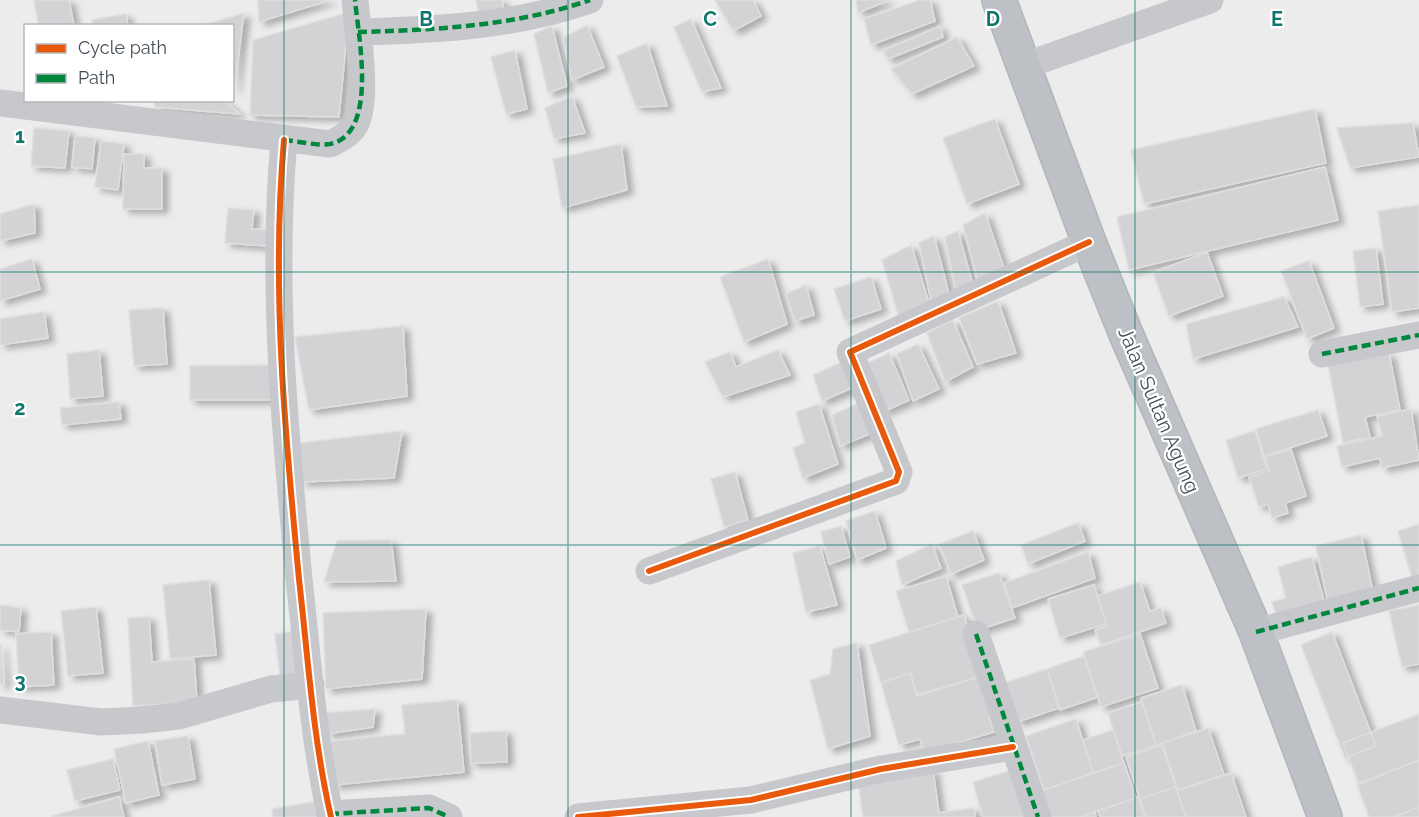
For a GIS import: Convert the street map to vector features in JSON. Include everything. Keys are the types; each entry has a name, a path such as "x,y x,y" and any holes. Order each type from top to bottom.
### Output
{"highway":[{"name":"Jalan Sultan Agung","path":"999,0 1089,242 1131,345 1256,632 1325,817"}],"street":[{"path":"0,103 330,144 345,137 356,124 362,106 355,0"},
{"path":"358,32 438,30 555,12 590,0"},
{"path":"1024,66 1210,0"},
{"path":"284,140 279,190 282,411 322,780 331,816 429,808 450,817"},
{"path":"649,571 896,481 899,472 850,352 1089,242"},
{"path":"1323,354 1419,335"},
{"path":"1256,632 1419,588"},
{"path":"976,634 1038,817"},
{"path":"0,710 102,722 143,720 179,716 271,689 311,685"},
{"path":"578,817 751,800 881,769 1013,747"}],"building":[{"path":"34,0 69,0 74,24 39,24"},
{"path":"258,0 330,0 259,22"},
{"path":"476,0 502,0 504,10 479,14"},
{"path":"715,0 753,0 761,16 733,31"},
{"path":"856,0 889,0 858,13"},
{"path":"920,0 930,0 935,21 871,45 864,19"},
{"path":"349,12 339,117 250,115 253,40"},
{"path":"244,13 234,91 234,24 208,24"},
{"path":"126,14 128,24 93,24 92,20"},
{"path":"691,19 721,88 702,92 674,27"},
{"path":"587,25 604,67 572,80 563,38"},
{"path":"552,26 567,86 548,93 534,34"},
{"path":"940,26 943,37 888,59 883,51"},
{"path":"957,37 974,66 912,94 891,69"},
{"path":"647,43 667,106 636,107 617,56"},
{"path":"515,50 527,109 506,114 491,57"},
{"path":"572,96 585,133 554,139 545,108"},
{"path":"154,102 225,102 240,114 155,107"},
{"path":"1315,109 1326,163 1144,204 1131,150"},
{"path":"995,119 1019,184 967,204 943,138"},
{"path":"1413,123 1419,157 1350,168 1337,128"},
{"path":"34,128 69,131 65,168 31,166"},
{"path":"75,136 95,138 92,169 72,167"},
{"path":"101,141 124,144 118,190 95,187"},
{"path":"621,144 627,190 562,208 553,159"},
{"path":"124,154 144,154 144,168 162,168 162,209 123,209"},
{"path":"1325,167 1338,220 1129,270 1117,217"},
{"path":"34,204 35,233 0,241 0,214"},
{"path":"1419,205 1419,308 1392,312 1378,211"},
{"path":"228,208 254,210 252,229 270,230 269,246 225,243"},
{"path":"985,213 1008,280 980,290 963,225"},
{"path":"958,231 974,289 957,295 945,237"},
{"path":"934,236 949,294 931,301 919,243"},
{"path":"911,245 931,309 901,325 882,260"},
{"path":"1376,248 1383,304 1360,307 1353,251"},
{"path":"1207,252 1223,296 1169,316 1153,273"},
{"path":"32,259 40,289 0,301 0,269"},
{"path":"768,259 787,324 744,342 720,277"},
{"path":"1309,261 1334,328 1307,339 1281,271"},
{"path":"871,277 881,309 845,321 834,289"},
{"path":"806,285 814,315 795,321 786,294"},
{"path":"1284,297 1298,327 1193,359 1186,324"},
{"path":"998,301 1016,353 977,364 959,318"},
{"path":"163,308 167,364 134,366 129,310"},
{"path":"44,312 48,338 0,345 0,319"},
{"path":"953,320 973,367 945,382 927,333"},
{"path":"403,326 407,396 309,410 295,337"},
{"path":"918,344 939,389 913,401 897,354"},
{"path":"99,350 103,396 70,399 67,354"},
{"path":"778,350 790,375 723,397 705,362 730,352 736,367"},
{"path":"889,353 909,400 883,412 866,364"},
{"path":"1389,353 1400,410 1365,417 1370,437 1343,443 1328,364"},
{"path":"849,359 859,385 822,401 813,375"},
{"path":"273,365 273,400 190,400 190,366"},
{"path":"864,401 874,432 840,446 832,415"},
{"path":"119,402 121,419 62,425 60,408"},
{"path":"819,404 838,464 803,478 793,448 805,443 796,412"},
{"path":"1411,409 1419,460 1382,468 1380,458 1342,467 1337,446 1382,436 1377,416"},
{"path":"1318,410 1327,436 1264,456 1256,429"},
{"path":"402,431 394,478 301,482 300,443"},
{"path":"1255,431 1267,469 1238,478 1226,440"},
{"path":"1291,449 1306,496 1285,503 1288,513 1272,518 1268,504 1259,507 1249,477 1269,471 1265,457"},
{"path":"735,472 748,520 724,527 711,479"},
{"path":"875,511 886,548 857,560 846,521"},
{"path":"1078,523 1085,541 1028,564 1021,545"},
{"path":"1419,524 1419,579 1413,581 1398,531"},
{"path":"841,526 850,557 829,564 821,532"},
{"path":"973,531 984,560 951,574 939,544"},
{"path":"1361,535 1374,597 1329,608 1316,546"},
{"path":"391,540 396,581 324,582 337,541"},
{"path":"932,544 941,568 902,585 896,561"},
{"path":"820,546 837,605 806,612 793,553"},
{"path":"1088,552 1095,578 1012,608 1004,583"},
{"path":"1312,557 1327,612 1279,624 1272,602 1286,598 1278,567"},
{"path":"999,573 1015,618 978,630 962,585"},
{"path":"946,576 958,617 909,632 896,591"},
{"path":"209,580 216,655 170,659 163,585"},
{"path":"1140,582 1150,611 1161,608 1166,623 1101,645 1095,630 1107,626 1097,596"},
{"path":"1094,585 1106,624 1060,638 1048,599"},
{"path":"0,605 21,608 19,632 0,630"},
{"path":"1419,605 1419,664 1402,667 1389,611"},
{"path":"96,607 103,673 68,676 61,611"},
{"path":"426,609 422,679 326,689 323,613"},
{"path":"964,615 982,676 917,695 911,673 881,683 869,645"},
{"path":"149,617 152,662 194,659 197,702 133,706 128,618"},
{"path":"298,631 303,673 280,676 275,634"},
{"path":"51,632 54,685 19,687 16,634"},
{"path":"1332,632 1376,746 1345,758 1301,645"},
{"path":"1140,634 1158,688 1101,707 1083,652"},
{"path":"857,643 870,736 828,749 810,680 830,674 833,649"},
{"path":"0,645 4,684 0,685"},
{"path":"1084,656 1098,697 1060,710 1047,669"},
{"path":"1047,669 1059,708 1017,722 1004,683"},
{"path":"910,673 917,696 982,676 994,716 989,717 994,732 924,753 920,739 899,745 881,683"},
{"path":"1182,685 1196,731 1156,745 1141,698"},
{"path":"457,700 464,772 334,785 330,741 405,734 402,705"},
{"path":"1142,702 1156,745 1122,756 1108,713"},
{"path":"375,709 373,727 327,734 324,713"},
{"path":"1419,714 1419,760 1359,784 1343,743"},
{"path":"1076,719 1093,773 1044,790 1026,736"},
{"path":"1208,728 1224,775 1178,790 1162,743"},
{"path":"1113,730 1124,763 1093,773 1083,740"},
{"path":"506,731 507,762 471,763 470,733"},
{"path":"188,736 195,779 162,785 155,741"},
{"path":"148,741 159,795 126,803 114,749"},
{"path":"1162,745 1176,787 1140,799 1126,757"},
{"path":"113,759 120,790 75,801 67,770"},
{"path":"1419,760 1419,807 1394,817 1369,817 1357,784"},
{"path":"1124,763 1136,798 1079,817 1050,817 1041,791"},
{"path":"1019,768 1034,817 983,817 973,782"},
{"path":"933,770 939,813 974,808 975,817 863,817 858,780"},
{"path":"1231,773 1246,817 1186,817 1177,791"},
{"path":"1176,787 1186,817 1146,817 1140,799"},
{"path":"119,797 124,817 52,816"},
{"path":"1138,797 1144,817 1100,817 1098,811"},
{"path":"317,801 320,817 273,817 272,809"},
{"path":"1419,807 1419,817 1394,817"},
{"path":"1095,812 1096,817 1079,817"}],"marked path":[{"path":"284,140 330,144 345,136 355,122 362,81 355,0"},
{"path":"358,32 476,25 534,16 590,0"},
{"path":"1322,354 1419,335"},
{"path":"1256,632 1419,588"},
{"path":"976,634 1038,817"},
{"path":"330,814 429,808 449,817"}],"cycle path":[{"path":"284,140 279,250 281,360 299,579 312,698 331,817"},
{"path":"649,571 896,481 899,472 850,352 1089,242"},
{"path":"578,817 751,800 881,769 1013,747"}]}
